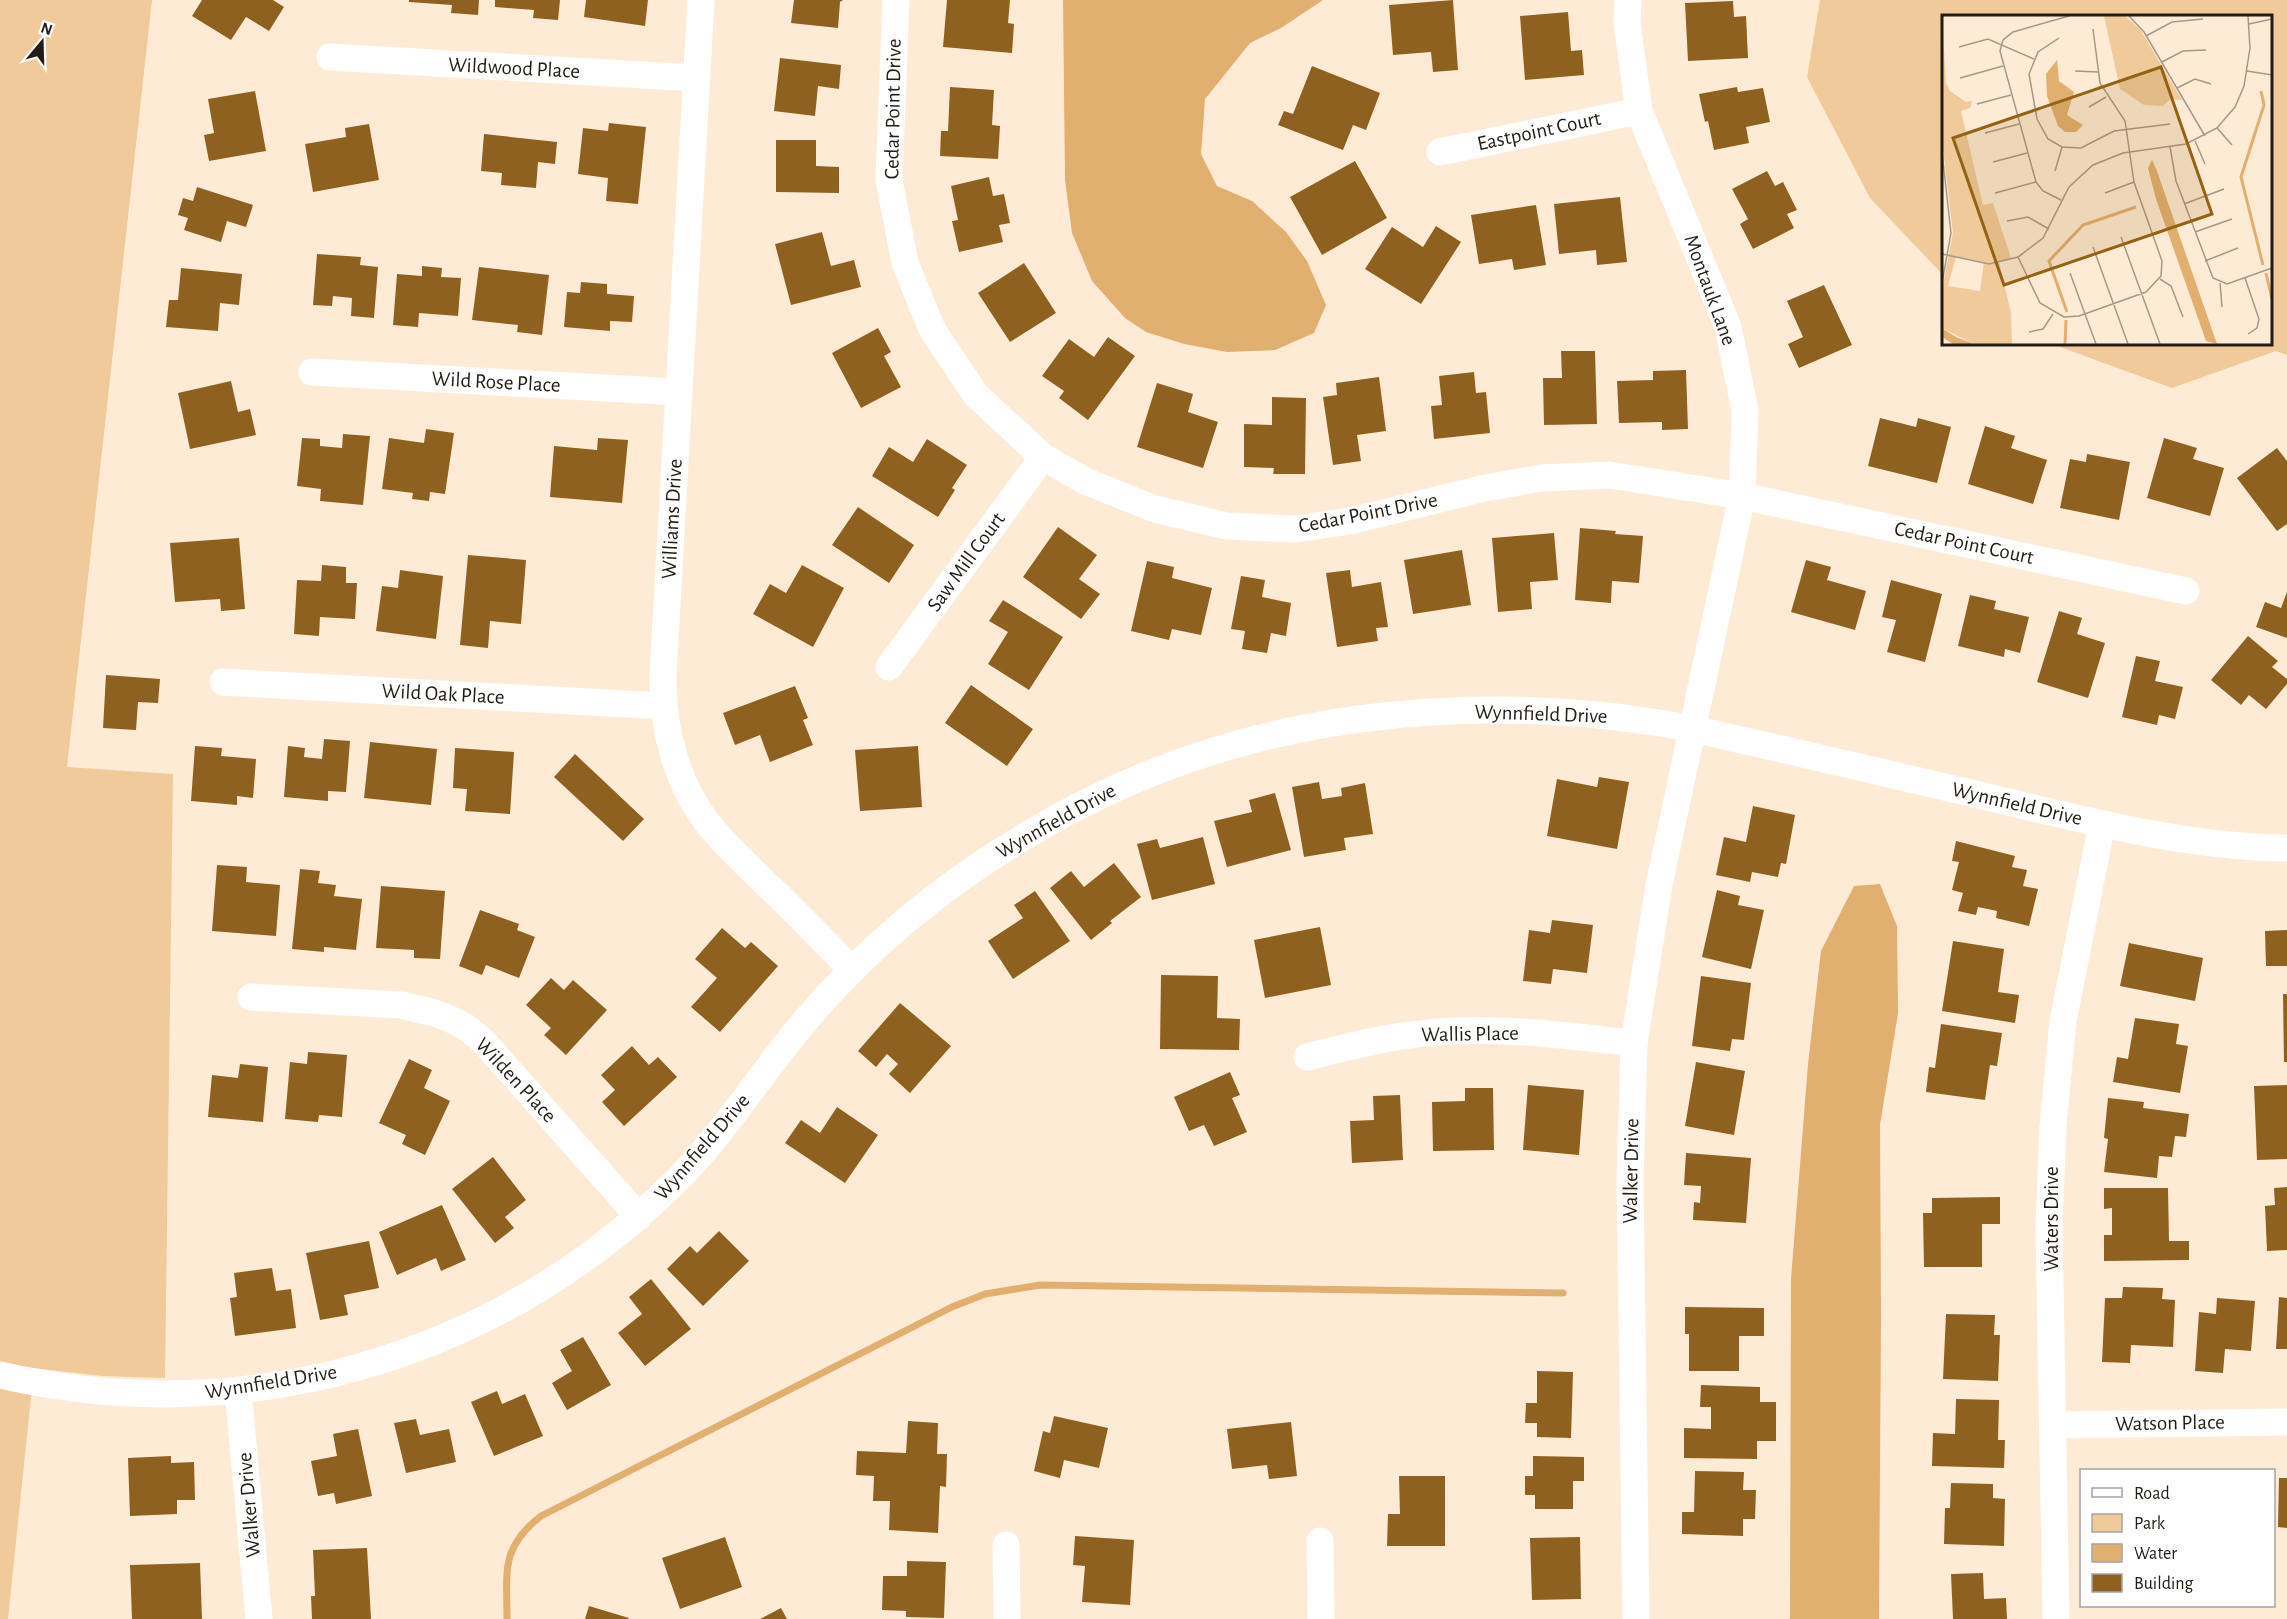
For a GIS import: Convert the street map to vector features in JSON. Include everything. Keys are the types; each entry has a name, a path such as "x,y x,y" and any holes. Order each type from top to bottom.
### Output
{"street":[{"name":"Williams Drive","path":"701,0 663,706 679,770 691,797 706,821 852,970"},
{"name":"Cedar Point Drive","path":"896,0 889,180 905,263 932,329 976,395 1042,457 1085,481 1155,509 1227,526 1296,529 1350,521 1485,488 1540,478 1610,475 1742,496"},
{"name":"Montauk Lane","path":"1628,0 1627,23 1638,111 1728,327 1746,411 1742,496 1692,729"},
{"name":"Wildwood Place","path":"330,57 697,78"},
{"name":"Eastpoint Court","path":"1440,152 1638,111"},
{"name":"Wild Rose Place","path":"312,372 679,392"},
{"name":"Saw Mill Court","path":"889,667 1042,457"},
{"name":"Cedar Point Court","path":"1742,496 2186,591"},
{"name":"Wild Oak Place","path":"223,682 663,706"},
{"name":"Wynnfield Drive","path":"0,1375 47,1385 114,1393 167,1394 238,1390 292,1382 342,1371 408,1352 457,1333 506,1309 601,1248 639,1217 683,1175 802,1025 852,970 921,908 980,865 1027,835 1088,801 1138,779 1184,761 1243,743 1333,722 1405,714 1457,712 1583,714 1619,717 1692,729 2102,824 2216,843 2287,848"},
{"name":"Walker Drive","path":"1636,1619 1630,1182 1634,1043 1659,885 1692,729"},
{"name":"Waters Drive","path":"2056,1619 2049,1226 2053,1126 2063,1021 2102,824"},
{"name":"Wilden Place","path":"251,997 401,1005 435,1013 466,1028 484,1042 639,1217"},
{"name":"Wallis Place","path":"1307,1057 1381,1040 1443,1032 1514,1032 1634,1043"},
{"name":"Walker Drive","path":"238,1390 259,1619"},
{"name":"Watson Place","path":"2053,1425 2287,1422"},
{"path":"1320,1541 1322,1619"},
{"path":"1006,1545 1007,1619"}],"green space":[{"path":"0,0 152,0 67,767 173,774 165,1378 102,1376 34,1368 8,1619 0,1619"},
{"path":"1820,0 2287,0 2287,355 2276,351 2172,388 2055,345 2272,345 2272,15 1942,15 1942,274 1870,198 1807,77"}],"water":[{"path":"1063,0 1323,0 1281,28 1250,43 1205,99 1201,154 1217,186 1252,201 1286,232 1307,261 1326,305 1314,333 1275,350 1227,352 1184,344 1146,332 1125,318 1092,281 1072,233 1065,180"},
{"path":"1880,884 1897,926 1898,1013 1880,1125 1879,1619 1790,1619 1791,1279 1808,1064 1821,951 1854,886"}],"building":[{"path":"202,0 273,0 284,7 269,31 246,17 231,40 192,16"},
{"path":"409,0 479,0 478,15 451,13 452,5 409,2"},
{"path":"495,0 560,0 558,20 533,18 534,10 495,7"},
{"path":"586,0 648,0 645,26 584,17"},
{"path":"794,0 843,0 840,2 838,28 791,23"},
{"path":"947,0 1010,0 1008,23 1014,24 1012,53 943,47"},
{"path":"1453,0 1458,70 1433,72 1431,52 1393,55 1389,5"},
{"path":"1733,1 1734,17 1746,16 1748,58 1688,61 1685,3"},
{"path":"1568,12 1571,51 1582,50 1584,75 1525,80 1520,16"},
{"path":"780,58 841,65 839,89 818,86 815,116 774,111"},
{"path":"1312,66 1380,93 1366,130 1353,125 1343,150 1278,125 1284,111 1293,114"},
{"path":"950,87 994,90 992,125 1000,126 998,159 940,156 941,131 948,131"},
{"path":"1737,87 1738,92 1763,88 1770,122 1746,127 1749,143 1714,150 1699,94"},
{"path":"255,91 266,151 209,161 204,135 214,133 208,99"},
{"path":"609,123 646,127 638,204 606,201 608,178 578,174 583,128 608,131"},
{"path":"369,124 379,180 313,192 305,144 346,137 345,128"},
{"path":"484,134 557,142 555,164 538,162 536,188 501,185 502,173 481,171"},
{"path":"776,140 816,140 816,166 839,167 839,193 776,192"},
{"path":"1355,161 1387,218 1322,255 1290,197"},
{"path":"1767,171 1775,186 1783,182 1797,210 1787,214 1794,228 1753,249 1740,224 1748,219 1732,189"},
{"path":"989,177 993,196 1004,194 1010,223 999,225 1003,242 959,252 952,221 958,220 951,186"},
{"path":"197,187 253,205 246,227 227,221 221,242 184,230 188,218 178,215 183,198 193,201"},
{"path":"1620,197 1627,262 1597,265 1596,250 1559,254 1554,204"},
{"path":"1536,205 1546,265 1514,270 1512,259 1479,264 1471,215"},
{"path":"1436,226 1461,242 1421,304 1365,269 1392,227 1423,247"},
{"path":"822,232 831,266 854,260 861,287 791,305 775,244"},
{"path":"317,254 361,257 360,265 378,267 374,318 351,316 352,298 333,296 332,306 313,305"},
{"path":"1024,263 1056,313 1010,342 978,293"},
{"path":"422,266 442,268 441,277 461,278 458,316 419,313 418,327 393,325 397,274 422,276"},
{"path":"479,267 549,275 542,335 517,332 518,325 472,320"},
{"path":"181,268 242,274 239,305 220,303 218,331 166,327 169,300 178,300"},
{"path":"581,282 607,284 607,294 634,296 632,322 610,321 610,331 564,327 567,292 580,293"},
{"path":"1824,285 1852,345 1799,368 1788,344 1803,337 1787,301"},
{"path":"878,328 891,352 884,356 901,387 861,408 832,353"},
{"path":"1108,337 1135,356 1088,420 1059,398 1064,391 1042,376 1069,339 1094,357"},
{"path":"1561,351 1595,351 1597,424 1544,425 1543,378 1562,378"},
{"path":"1686,370 1688,429 1662,430 1662,422 1619,423 1617,381 1653,380 1653,371"},
{"path":"1474,372 1476,393 1486,392 1490,433 1434,439 1431,406 1442,405 1439,376"},
{"path":"1379,377 1386,431 1357,435 1361,461 1333,465 1323,397 1337,395 1336,383"},
{"path":"231,381 238,412 250,409 256,435 190,449 178,393"},
{"path":"1157,383 1193,394 1188,412 1218,422 1203,468 1137,447"},
{"path":"1272,397 1306,398 1305,474 1273,474 1274,468 1244,467 1244,424 1272,425"},
{"path":"1880,418 1916,427 1918,418 1951,427 1937,483 1868,466"},
{"path":"1985,426 2015,436 2011,448 2047,460 2033,504 1968,484"},
{"path":"426,429 454,433 445,494 430,492 429,501 412,499 413,493 382,489 389,438 424,443"},
{"path":"343,434 370,436 363,505 320,501 321,489 297,486 302,438 320,439 320,446 342,448"},
{"path":"598,438 628,440 622,503 550,497 554,446 597,450"},
{"path":"2164,438 2197,448 2193,459 2224,468 2210,516 2147,498"},
{"path":"927,439 967,465 952,488 955,490 938,517 872,476 889,447 913,462"},
{"path":"2277,448 2287,461 2287,524 2277,531 2237,478"},
{"path":"2087,454 2130,462 2119,520 2060,508 2070,459 2086,462"},
{"path":"858,507 914,545 889,583 832,545"},
{"path":"1058,527 1097,555 1079,579 1100,594 1081,619 1023,577"},
{"path":"1580,528 1643,536 1639,583 1612,581 1611,603 1575,600"},
{"path":"1554,533 1558,580 1530,582 1532,609 1498,612 1492,538"},
{"path":"239,538 245,609 221,611 220,599 175,602 170,543"},
{"path":"1462,550 1471,605 1413,614 1404,560"},
{"path":"468,555 526,560 521,624 490,621 488,648 460,645"},
{"path":"1806,560 1831,567 1827,580 1866,591 1855,630 1791,612"},
{"path":"1147,561 1174,567 1172,578 1212,588 1201,635 1172,629 1169,640 1131,631"},
{"path":"322,565 346,567 346,583 357,583 355,619 320,617 319,636 294,634 297,580 321,581"},
{"path":"802,565 844,588 813,647 753,614 770,584 786,593"},
{"path":"400,570 443,576 436,639 376,631 382,586 398,588"},
{"path":"1350,570 1352,587 1381,582 1388,627 1376,628 1378,641 1337,647 1326,573"},
{"path":"1241,576 1265,580 1262,597 1291,603 1286,636 1271,633 1267,653 1242,649 1245,631 1231,629"},
{"path":"1891,580 1942,594 1925,662 1887,652 1896,620 1882,617"},
{"path":"2287,592 2287,638 2256,627 2265,602 2281,608"},
{"path":"1970,595 1996,601 1994,609 2029,617 2020,653 2005,649 2004,657 1958,646"},
{"path":"1003,600 1063,637 1029,690 988,664 1008,632 989,621"},
{"path":"2059,611 2082,618 2077,634 2105,643 2088,698 2037,682"},
{"path":"2248,636 2278,661 2272,667 2287,679 2287,684 2266,709 2249,695 2241,705 2211,680"},
{"path":"2136,656 2160,661 2155,681 2183,687 2175,719 2159,715 2157,725 2122,717"},
{"path":"106,675 160,679 158,703 138,702 136,730 103,728"},
{"path":"971,685 1033,729 1007,766 945,723"},
{"path":"795,686 808,718 803,720 813,745 770,762 760,735 735,745 723,713"},
{"path":"324,739 350,741 346,792 328,791 328,801 284,797 288,746 305,748 304,757 322,759"},
{"path":"370,742 437,749 431,805 364,798"},
{"path":"195,746 222,748 221,756 256,759 253,798 237,796 237,805 191,801"},
{"path":"918,746 922,807 860,811 855,750"},
{"path":"455,748 514,752 510,814 465,811 467,789 453,788"},
{"path":"575,754 644,819 623,841 554,777"},
{"path":"1599,777 1629,782 1617,849 1547,836 1557,779 1597,787"},
{"path":"1319,782 1322,799 1342,796 1341,788 1365,783 1373,834 1344,838 1346,850 1304,857 1292,787"},
{"path":"1275,793 1291,850 1227,867 1214,821 1252,812 1249,800"},
{"path":"1753,806 1795,815 1786,864 1781,863 1778,877 1752,872 1750,882 1716,875 1724,837 1746,842"},
{"path":"1203,837 1215,884 1152,900 1137,844 1157,839 1160,848"},
{"path":"1956,841 2015,856 2012,867 2027,870 2023,886 2038,889 2029,926 1996,918 1997,911 1978,907 1976,915 1958,911 1963,893 1952,890 1959,862 1952,861"},
{"path":"1114,863 1141,897 1110,921 1112,923 1091,940 1050,888 1071,871 1084,887"},
{"path":"217,865 247,867 246,882 280,885 276,936 212,931"},
{"path":"300,869 320,871 318,883 336,885 334,896 362,899 356,950 324,947 324,952 292,949"},
{"path":"381,886 445,891 440,959 414,958 414,950 376,948"},
{"path":"1717,890 1740,896 1738,905 1764,910 1751,969 1702,957"},
{"path":"1035,891 1070,941 1013,979 988,941 1023,918 1014,905"},
{"path":"480,910 519,924 517,930 535,937 519,978 486,965 482,975 459,966"},
{"path":"1552,920 1593,925 1587,973 1553,969 1551,984 1523,981 1529,930 1550,933"},
{"path":"1320,927 1331,985 1265,998 1254,940"},
{"path":"722,928 745,948 751,942 778,966 720,1032 691,1007 717,978 695,959"},
{"path":"2287,930 2287,966 2266,966 2265,931"},
{"path":"1953,941 2004,949 1998,992 2019,995 2015,1023 1942,1011"},
{"path":"2129,943 2203,958 2195,1001 2120,986"},
{"path":"1161,975 1218,976 1217,1018 1240,1019 1239,1050 1160,1049"},
{"path":"1701,976 1751,983 1744,1040 1732,1039 1730,1051 1692,1046"},
{"path":"551,978 564,990 573,980 607,1010 566,1055 544,1035 551,1028 526,1005"},
{"path":"2283,994 2287,994 2287,1062 2284,1062"},
{"path":"900,1003 951,1046 910,1093 889,1074 898,1064 887,1054 876,1067 858,1051"},
{"path":"2135,1018 2179,1024 2176,1044 2188,1046 2180,1093 2113,1082 2117,1057 2128,1059"},
{"path":"1941,1024 2002,1033 1997,1066 1990,1065 1985,1100 1926,1092 1929,1067 1935,1068"},
{"path":"632,1046 649,1065 658,1057 677,1077 624,1126 602,1102 615,1090 601,1075"},
{"path":"308,1052 347,1055 342,1117 319,1115 318,1122 285,1119 290,1062 307,1064"},
{"path":"409,1059 432,1070 424,1088 450,1101 425,1155 402,1144 406,1135 379,1123"},
{"path":"1696,1062 1745,1071 1734,1135 1685,1126"},
{"path":"240,1064 268,1067 263,1122 208,1117 212,1075 238,1078"},
{"path":"1230,1072 1240,1095 1232,1098 1247,1132 1214,1146 1204,1125 1189,1131 1174,1097"},
{"path":"1528,1085 1584,1090 1579,1155 1523,1150"},
{"path":"2287,1085 2287,1159 2257,1160 2254,1086"},
{"path":"1465,1088 1493,1088 1494,1150 1433,1151 1432,1102 1465,1101"},
{"path":"1400,1095 1403,1160 1352,1163 1350,1121 1374,1120 1373,1096"},
{"path":"2108,1098 2144,1102 2143,1108 2189,1114 2186,1137 2175,1136 2172,1157 2159,1156 2157,1178 2104,1172 2108,1139 2104,1138"},
{"path":"837,1107 878,1135 845,1183 785,1143 801,1120 820,1133"},
{"path":"1686,1153 1751,1158 1746,1223 1693,1220 1694,1202 1700,1203 1701,1186 1684,1185"},
{"path":"493,1157 526,1200 505,1217 514,1228 495,1243 452,1189"},
{"path":"2287,1187 2287,1250 2267,1251 2265,1206 2275,1205 2274,1188"},
{"path":"2104,1188 2168,1188 2169,1241 2189,1241 2189,1260 2104,1261 2104,1235 2112,1235 2112,1208 2104,1209"},
{"path":"2000,1197 2000,1224 1982,1224 1982,1267 1924,1267 1923,1213 1932,1213 1932,1198"},
{"path":"442,1205 466,1260 441,1271 436,1258 397,1275 379,1232"},
{"path":"719,1231 749,1261 703,1306 667,1269 690,1246 697,1253"},
{"path":"369,1241 379,1288 344,1295 348,1315 320,1320 306,1253"},
{"path":"272,1268 276,1291 291,1289 296,1328 235,1336 230,1298 237,1297 234,1273"},
{"path":"651,1279 691,1329 645,1366 618,1333 642,1314 629,1297"},
{"path":"2123,1287 2163,1288 2162,1299 2175,1300 2173,1347 2131,1345 2130,1363 2102,1362 2105,1298 2122,1298"},
{"path":"2279,1297 2287,1298 2287,1349 2276,1349"},
{"path":"2217,1298 2255,1301 2251,1351 2225,1349 2223,1373 2195,1371 2199,1312 2216,1314"},
{"path":"1685,1307 1764,1308 1764,1336 1739,1336 1739,1371 1689,1371 1689,1334 1685,1334"},
{"path":"1946,1314 1995,1315 1994,1335 2000,1335 1998,1381 1943,1379"},
{"path":"583,1337 611,1385 567,1410 552,1383 572,1371 560,1350"},
{"path":"1537,1371 1573,1372 1571,1438 1537,1437 1537,1423 1525,1423 1526,1403 1537,1403"},
{"path":"1701,1385 1760,1387 1760,1402 1776,1402 1776,1441 1757,1441 1757,1459 1684,1458 1684,1428 1711,1429 1711,1407 1700,1407"},
{"path":"497,1391 502,1404 525,1394 543,1436 494,1456 471,1402"},
{"path":"1956,1399 1999,1400 1998,1440 2005,1440 2004,1468 1932,1466 1933,1433 1955,1434"},
{"path":"1054,1416 1108,1428 1099,1468 1064,1460 1060,1478 1034,1471 1043,1431 1050,1433"},
{"path":"416,1419 420,1435 449,1429 456,1462 406,1473 394,1423"},
{"path":"908,1421 938,1423 937,1454 947,1454 946,1487 940,1486 938,1533 889,1530 890,1501 873,1501 874,1476 856,1475 857,1451 906,1453"},
{"path":"1291,1422 1297,1476 1269,1479 1267,1465 1232,1469 1227,1429"},
{"path":"358,1429 372,1496 336,1504 334,1493 318,1496 311,1461 337,1456 333,1434"},
{"path":"171,1456 171,1463 194,1462 195,1500 177,1500 177,1514 130,1516 128,1458"},
{"path":"1533,1456 1584,1457 1584,1481 1573,1481 1573,1509 1535,1509 1535,1495 1525,1495 1525,1476 1533,1476"},
{"path":"1695,1471 1744,1472 1743,1490 1756,1490 1755,1519 1743,1519 1743,1536 1682,1534 1682,1512 1694,1512"},
{"path":"1399,1476 1445,1476 1445,1546 1387,1546 1388,1514 1400,1514"},
{"path":"2279,1478 2287,1478 2287,1528 2278,1527"},
{"path":"1951,1483 1993,1484 1993,1498 2005,1499 2004,1546 1944,1544 1945,1508 1950,1508"},
{"path":"1075,1536 1134,1540 1130,1605 1082,1602 1085,1566 1073,1565"},
{"path":"725,1537 742,1587 680,1609 662,1558"},
{"path":"1580,1537 1581,1599 1532,1600 1530,1538"},
{"path":"367,1548 371,1619 312,1619 311,1596 315,1596 313,1550"},
{"path":"907,1561 946,1562 944,1618 906,1617 906,1611 882,1610 883,1576 907,1576"},
{"path":"200,1563 202,1619 132,1619 130,1565"},
{"path":"1983,1573 1984,1599 2006,1598 2007,1619 1953,1619 1951,1574"},
{"path":"589,1606 629,1618 585,1619"},
{"path":"781,1608 787,1619 760,1619"}],"waterway":[{"path":"507,1619 507,1574 512,1550 518,1539 541,1516 952,1307 985,1294 1040,1285 1563,1293"}]}
